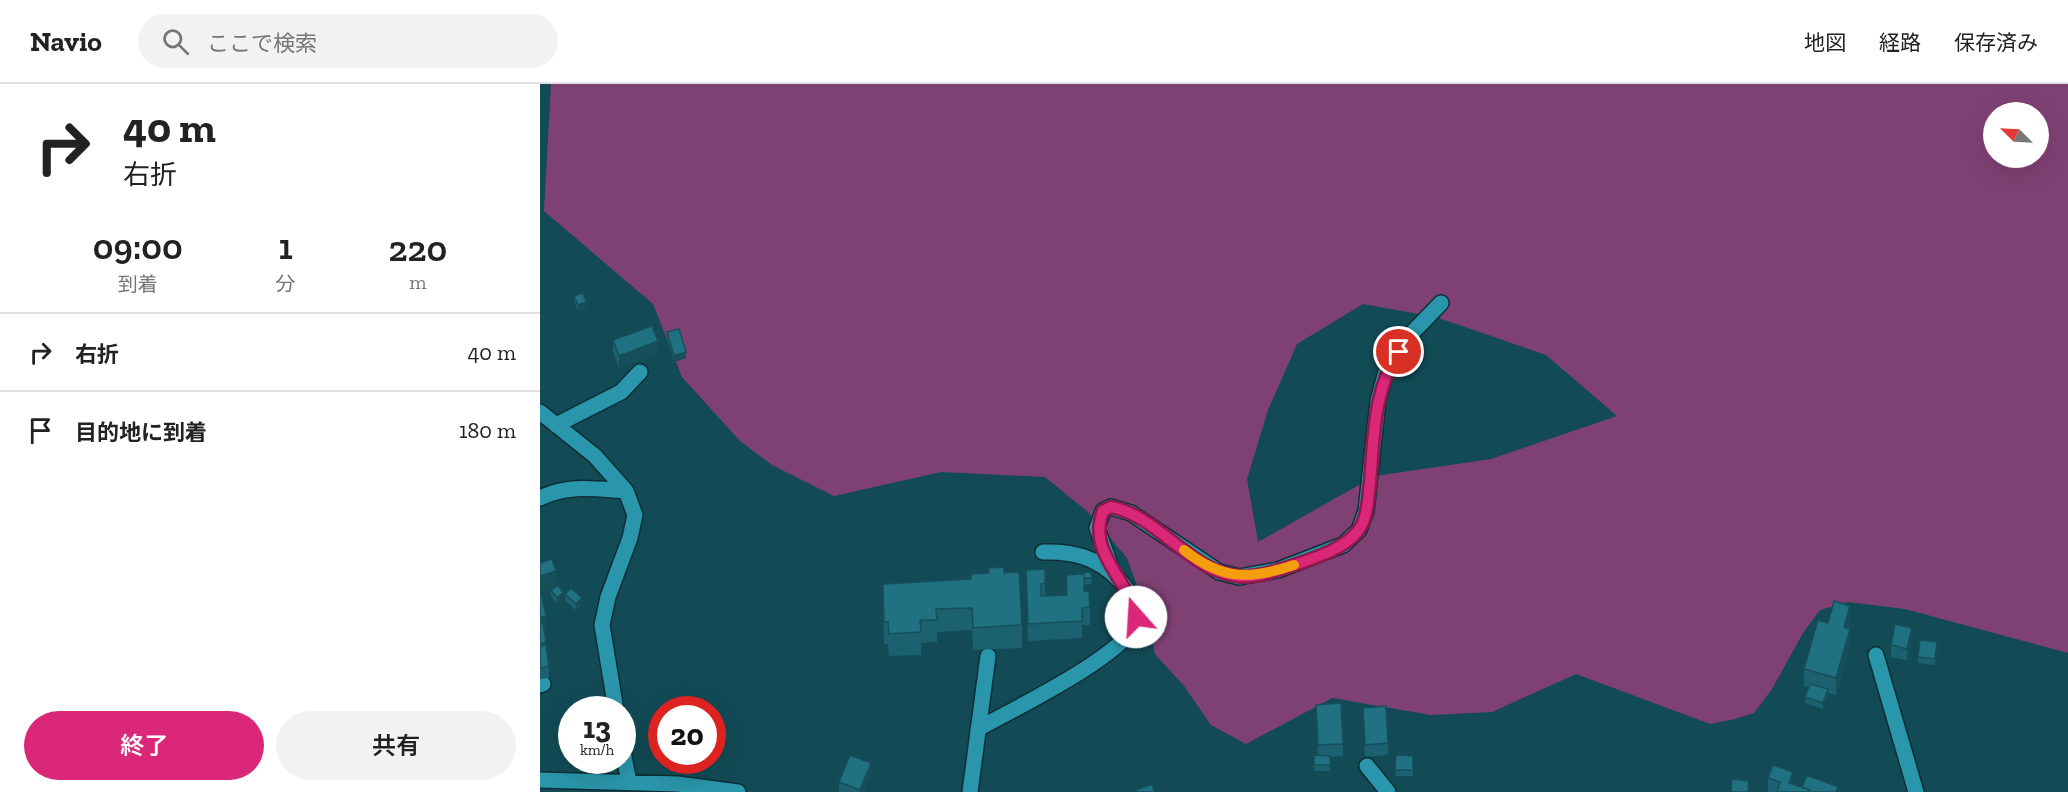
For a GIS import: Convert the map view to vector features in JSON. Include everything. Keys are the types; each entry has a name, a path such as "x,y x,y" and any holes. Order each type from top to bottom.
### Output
{"street":[{"path":"978,729 1075,674 1120,643 1133,627 1136,617 1129,594 1113,573 1097,528 1103,511 1111,507 1131,513 1220,572 1239,577 1278,570 1343,545 1359,530 1366,511 1378,401 1387,368 1410,335 1441,303"},
{"path":"556,425 621,392 640,372"},
{"path":"540,412 595,456 626,491 635,515 630,538 608,597 602,625 614,696"},
{"path":"540,498 552,492 577,488 626,491"},
{"path":"1043,552 1070,551 1113,573"},
{"path":"1876,655 1916,792"},
{"path":"970,792 988,656"},
{"path":"1367,766 1388,792"},
{"path":"627,774 629,782"},
{"path":"540,780 606,787 629,782 678,784 738,792"}],"shaded area":[{"path":"551,84 2068,84 2068,653 1905,609 1848,602 1820,610 1803,633 1772,689 1754,713 1735,719 1710,724 1576,674 1492,712 1431,715 1332,698 1246,744 1211,725 1184,686 1155,654 1147,613 1127,558 1088,512 1045,477 941,472 834,496 772,465 740,441 682,377 653,304 544,211","holes":["1363,304 1436,317 1546,355 1617,416 1491,459 1375,476 1258,542 1247,479 1268,410 1297,344"]}],"building":[{"path":"583,293 586,302 578,305 574,296"},
{"path":"652,326 658,341 619,356 613,340"},
{"path":"679,329 686,352 674,356 667,332"},
{"path":"552,559 556,571 540,576 540,563"},
{"path":"1004,567 1004,573 1019,572 1022,625 973,628 972,608 936,609 937,620 920,620 921,632 889,634 888,622 884,622 883,584 971,579 971,574 989,573 988,568"},
{"path":"1045,569 1045,583 1041,584 1041,596 1067,595 1066,575 1084,574 1084,591 1089,591 1090,607 1082,608 1082,621 1028,624 1026,570"},
{"path":"1091,572 1092,578 1084,578 1084,574 1076,574 1076,573"},
{"path":"558,585 563,593 557,598 551,590"},
{"path":"540,587 546,616 540,618"},
{"path":"571,588 582,598 576,604 565,594"},
{"path":"1834,601 1850,606 1844,627 1850,629 1836,678 1804,669 1818,620 1828,623"},
{"path":"540,624 543,624 546,642 540,644"},
{"path":"1895,624 1912,628 1907,649 1891,645"},
{"path":"1920,640 1937,642 1935,659 1918,657"},
{"path":"546,645 549,666 540,668 540,646"},
{"path":"1810,684 1828,689 1823,703 1805,697"},
{"path":"1341,703 1343,744 1318,745 1316,705"},
{"path":"1386,706 1388,743 1365,745 1363,708"},
{"path":"850,755 871,763 860,790 839,782"},
{"path":"1314,755 1330,756 1330,765 1314,765"},
{"path":"1396,755 1413,756 1413,770 1395,770"},
{"path":"1773,765 1793,772 1789,783 1810,790 1809,792 1777,792 1780,782 1768,778"},
{"path":"1807,775 1838,787 1836,792 1809,792 1810,790 1802,787"},
{"path":"1732,779 1749,781 1748,792 1731,792"},
{"path":"1152,784 1155,792 1137,792 1136,790"}],"slow traffic":[{"path":"1184,550 1220,572 1239,577 1294,565"}],"route":[{"path":"1136,617 1129,594 1113,573 1100,542 1097,528 1103,511 1111,507 1131,513 1167,536 1193,557 1220,572 1239,577 1278,570 1317,557 1343,545 1359,530 1366,511 1378,401 1387,368 1399,352"}]}
